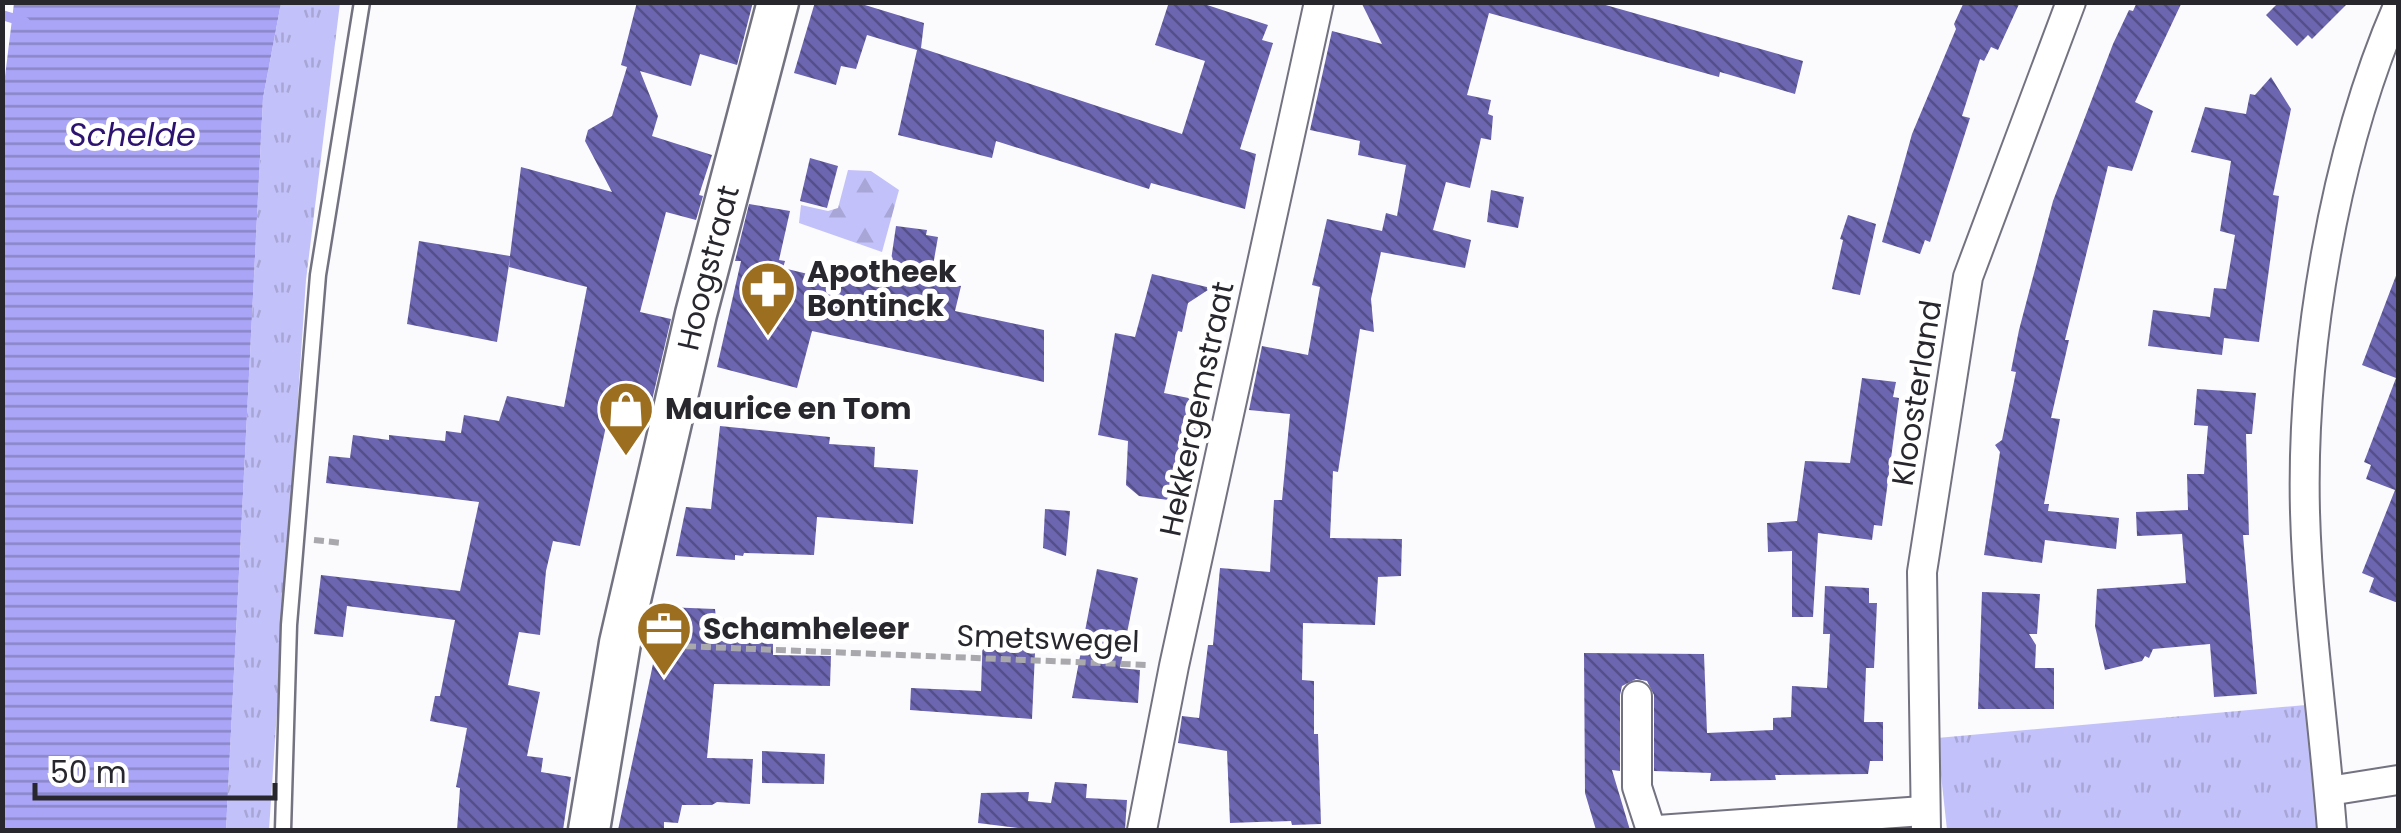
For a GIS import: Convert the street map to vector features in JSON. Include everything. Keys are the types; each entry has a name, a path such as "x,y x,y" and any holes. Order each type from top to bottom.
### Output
{"main road":[{"name":"Hoogstraat","path":"589,830 620,644 696,314 778,2"}],"street":[{"name":"Hekkergemstraat","path":"1142,830 1319,2"},
{"name":"Kloosterland","path":"1637,696 1637,787 1654,830 1925,821 1922,572 1968,277 2071,2"},
{"path":"2332,830 2312,633 2305,509 2310,380 2326,256 2350,137 2398,6"},
{"path":"2329,791 2398,780"}],"lane":[{"path":"283,830 289,625 318,275 362,2"}],"path":[{"name":"Smetswegel","path":"620,644 1174,666"}],"green space":[{"path":"281,3 340,3 306,280 269,830 226,830 263,98"},
{"path":"848,170 871,171 899,190 882,252 799,223 801,205 828,211 838,208"},
{"path":"2306,705 2318,830 1947,830 1937,738"}],"water":[{"name":"Schelde","path":"14,3 281,3 263,98 226,830 3,830 2,101"}],"building":[{"path":"637,2 753,2 737,65 700,54 691,86 640,71 658,116 652,136 712,155 699,195 703,196 696,220 666,212 640,312 671,319 646,426 608,417 580,546 553,541 540,635 519,632 508,685 540,692 527,756 543,758 541,772 571,777 563,830 457,830 460,788 456,787 467,728 430,721 435,696 440,696 455,620 347,606 343,637 314,634 321,575 460,591 479,502 326,483 329,456 350,458 353,435 445,441 446,431 461,433 464,415 499,421 507,396 564,407 587,287 509,267 510,258 497,342 407,324 419,241 510,256 521,167 612,192 585,141 588,130 612,116 627,67 621,65"},
{"path":"815,2 855,2 924,23 921,48 1182,134 1205,61 1155,45 1169,2 1198,2 1268,25 1262,40 1273,43 1240,149 1256,154 1245,209 1151,183 1149,189 996,141 992,158 898,135 917,50 867,35 856,69 841,66 836,85 794,73"},
{"path":"1361,2 1595,2 1803,61 1795,94 1720,72 1719,77 1489,13 1467,95 1491,100 1491,140 1481,138 1470,188 1446,182 1433,230 1471,240 1465,268 1381,252 1371,299 1374,332 1360,329 1338,472 1333,471 1330,538 1402,539 1401,576 1378,577 1375,625 1303,623 1302,680 1314,681 1321,824 1230,823 1227,751 1178,743 1182,716 1199,718 1208,645 1213,645 1220,568 1270,572 1274,500 1282,500 1290,414 1249,410 1262,346 1308,355 1320,287 1312,285 1327,219 1382,231 1386,213 1397,216 1406,165 1358,155 1360,141 1310,130 1332,31 1382,44"},
{"path":"1964,2 2020,2 1998,50 1991,47 1984,61 1980,59 1962,116 1970,118 1930,242 1925,240 1920,254 1882,242 1912,134"},
{"path":"2137,2 2182,2 2135,102 2153,111 2132,171 2108,166 2065,340 2069,340 2051,418 2060,419 2044,504 2049,504 2048,511 2119,518 2116,549 2045,540 2042,563 1984,555 2000,452 1995,445 2002,440 2016,372 2011,371 2019,330 2053,201 2113,44"},
{"path":"2279,2 2349,2 2312,39 2308,35 2297,46 2266,15"},
{"path":"2271,77 2291,109 2273,195 2279,196 2259,342 2224,338 2222,355 2148,346 2153,310 2210,317 2214,288 2226,289 2235,235 2220,231 2231,161 2191,152 2205,107 2246,114 2250,94 2255,95"},
{"path":"810,158 838,166 827,208 800,201"},
{"path":"1491,190 1524,197 1518,228 1487,222"},
{"path":"749,204 790,211 779,260 785,261 783,268 833,280 835,270 888,281 896,226 927,230 926,235 938,237 931,277 961,286 955,311 1044,330 1044,382 812,331 797,388 717,367 741,261 735,261"},
{"path":"1848,215 1876,224 1860,295 1832,289"},
{"path":"2397,273 2398,603 2369,592 2374,578 2362,573 2395,490 2366,479 2371,465 2364,462 2396,378 2362,365"},
{"path":"1152,274 1211,288 1188,303 1164,393 1208,402 1194,456 1189,455 1183,502 1139,496 1126,485 1128,441 1098,435 1115,333 1135,337"},
{"path":"1862,378 1896,382 1893,397 1899,398 1882,526 1874,525 1872,540 1818,533 1813,617 1792,617 1792,551 1768,552 1767,523 1797,521 1805,461 1850,463"},
{"path":"2197,389 2256,393 2252,434 2246,434 2249,535 2243,535 2257,694 2214,697 2210,644 2153,649 2149,658 2105,670 2095,626 2097,589 2186,583 2182,534 2137,536 2136,512 2188,510 2187,474 2204,474 2208,426 2194,425"},
{"path":"720,426 830,437 829,444 875,447 874,467 918,470 913,524 817,517 814,555 744,553 735,555 735,560 676,556 686,507 711,509"},
{"path":"1045,509 1070,511 1066,556 1043,548"},
{"path":"1097,569 1138,578 1120,668 1140,670 1138,703 1072,698"},
{"path":"1825,586 1869,588 1869,603 1877,603 1874,668 1866,668 1864,722 1883,722 1883,761 1870,761 1868,774 1775,775 1776,780 1710,781 1711,773 1654,771 1654,695 1647,681 1636,679 1622,686 1620,771 1612,770 1630,830 1596,830 1585,793 1584,653 1704,654 1707,733 1773,730 1773,718 1791,717 1792,686 1827,688 1830,634 1823,634"},
{"path":"1982,592 2040,594 2037,634 2029,634 2036,645 2035,668 2054,668 2054,709 1978,709"},
{"path":"665,607 715,609 716,618 773,625 773,655 831,656 830,686 714,684 707,758 753,759 750,804 682,805 678,823 664,822 664,830 618,830"},
{"path":"983,630 1036,631 1032,719 910,710 911,688 981,691"},
{"path":"762,751 825,754 824,784 762,783"},
{"path":"1055,782 1087,784 1086,798 1127,800 1125,830 1034,830 978,823 981,793 1029,792 1028,801 1051,803"}],"waterway":[{"path":"2,15 25,22"}],"place":[{"name":"Apotheek Bontinck","path":"768,338"},
{"name":"Maurice en Tom","path":"626,458"},
{"name":"Schamheleer","path":"664,678"}]}
